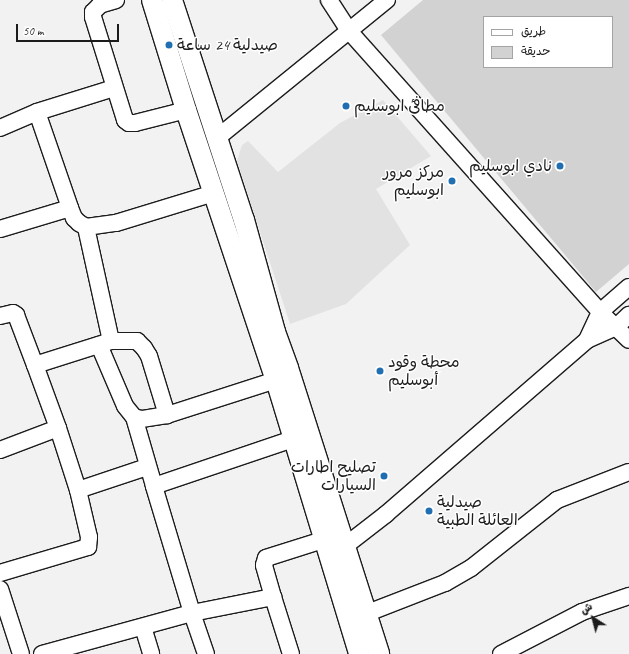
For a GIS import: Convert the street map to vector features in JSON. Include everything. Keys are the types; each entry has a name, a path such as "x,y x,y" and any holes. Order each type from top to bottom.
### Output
{"main road":[{"path":"152,0 186,110 214,193 235,224 288,368 345,546 365,614 379,654"},
{"path":"172,0 217,138 235,224 276,380 358,654"}],"street":[{"path":"116,0 100,5 93,12 93,17 114,88 126,120 129,123 186,110"},
{"path":"329,0 349,31 600,312 629,340"},
{"path":"217,138 387,0"},
{"path":"0,128 37,112 114,88"},
{"path":"37,112 70,208 74,218 79,224 86,227 116,223 214,193"},
{"path":"0,229 70,208"},
{"path":"86,227 105,343 125,406 134,417 147,467 206,654"},
{"path":"587,340 600,312 629,287"},
{"path":"0,316 13,313 16,315 58,428 78,490 89,537 88,547 0,573"},
{"path":"345,546 385,515 587,340 616,327 629,315"},
{"path":"35,365 105,343 137,341 149,356 167,415"},
{"path":"134,417 141,419 167,415 276,380"},
{"path":"0,450 58,428"},
{"path":"154,486 293,439"},
{"path":"78,490 147,467"},
{"path":"365,614 445,583 471,568 557,500 629,472"},
{"path":"291,654 264,565 266,558 323,540"},
{"path":"0,589 21,654"},
{"path":"501,654 582,612 629,596"},
{"path":"42,654 78,649 143,627 192,613 273,597"},
{"path":"143,627 151,654"}],"shaded area":[{"path":"383,100 431,156 376,189 410,245 346,304 290,324 237,161 242,145 248,141 278,172 340,123"}],"green space":[{"name":"نادي ابوسليم","path":"423,0 629,0 629,264 596,292 381,35"}],"place":[{"name":"صيدلية 24 ساعة","path":"169,45"},
{"name":"مطافئ ابوسليم","path":"346,106"},
{"name":"نادي ابوسليم","path":"560,166"},
{"name":"مركز مرور ابوسليم","path":"452,181"},
{"name":"محطة وقود أبوسليم","path":"380,371"},
{"name":"تصليح اطارات السيارات","path":"384,476"},
{"name":"صيدلية العائلة الطبية","path":"429,511"}]}
